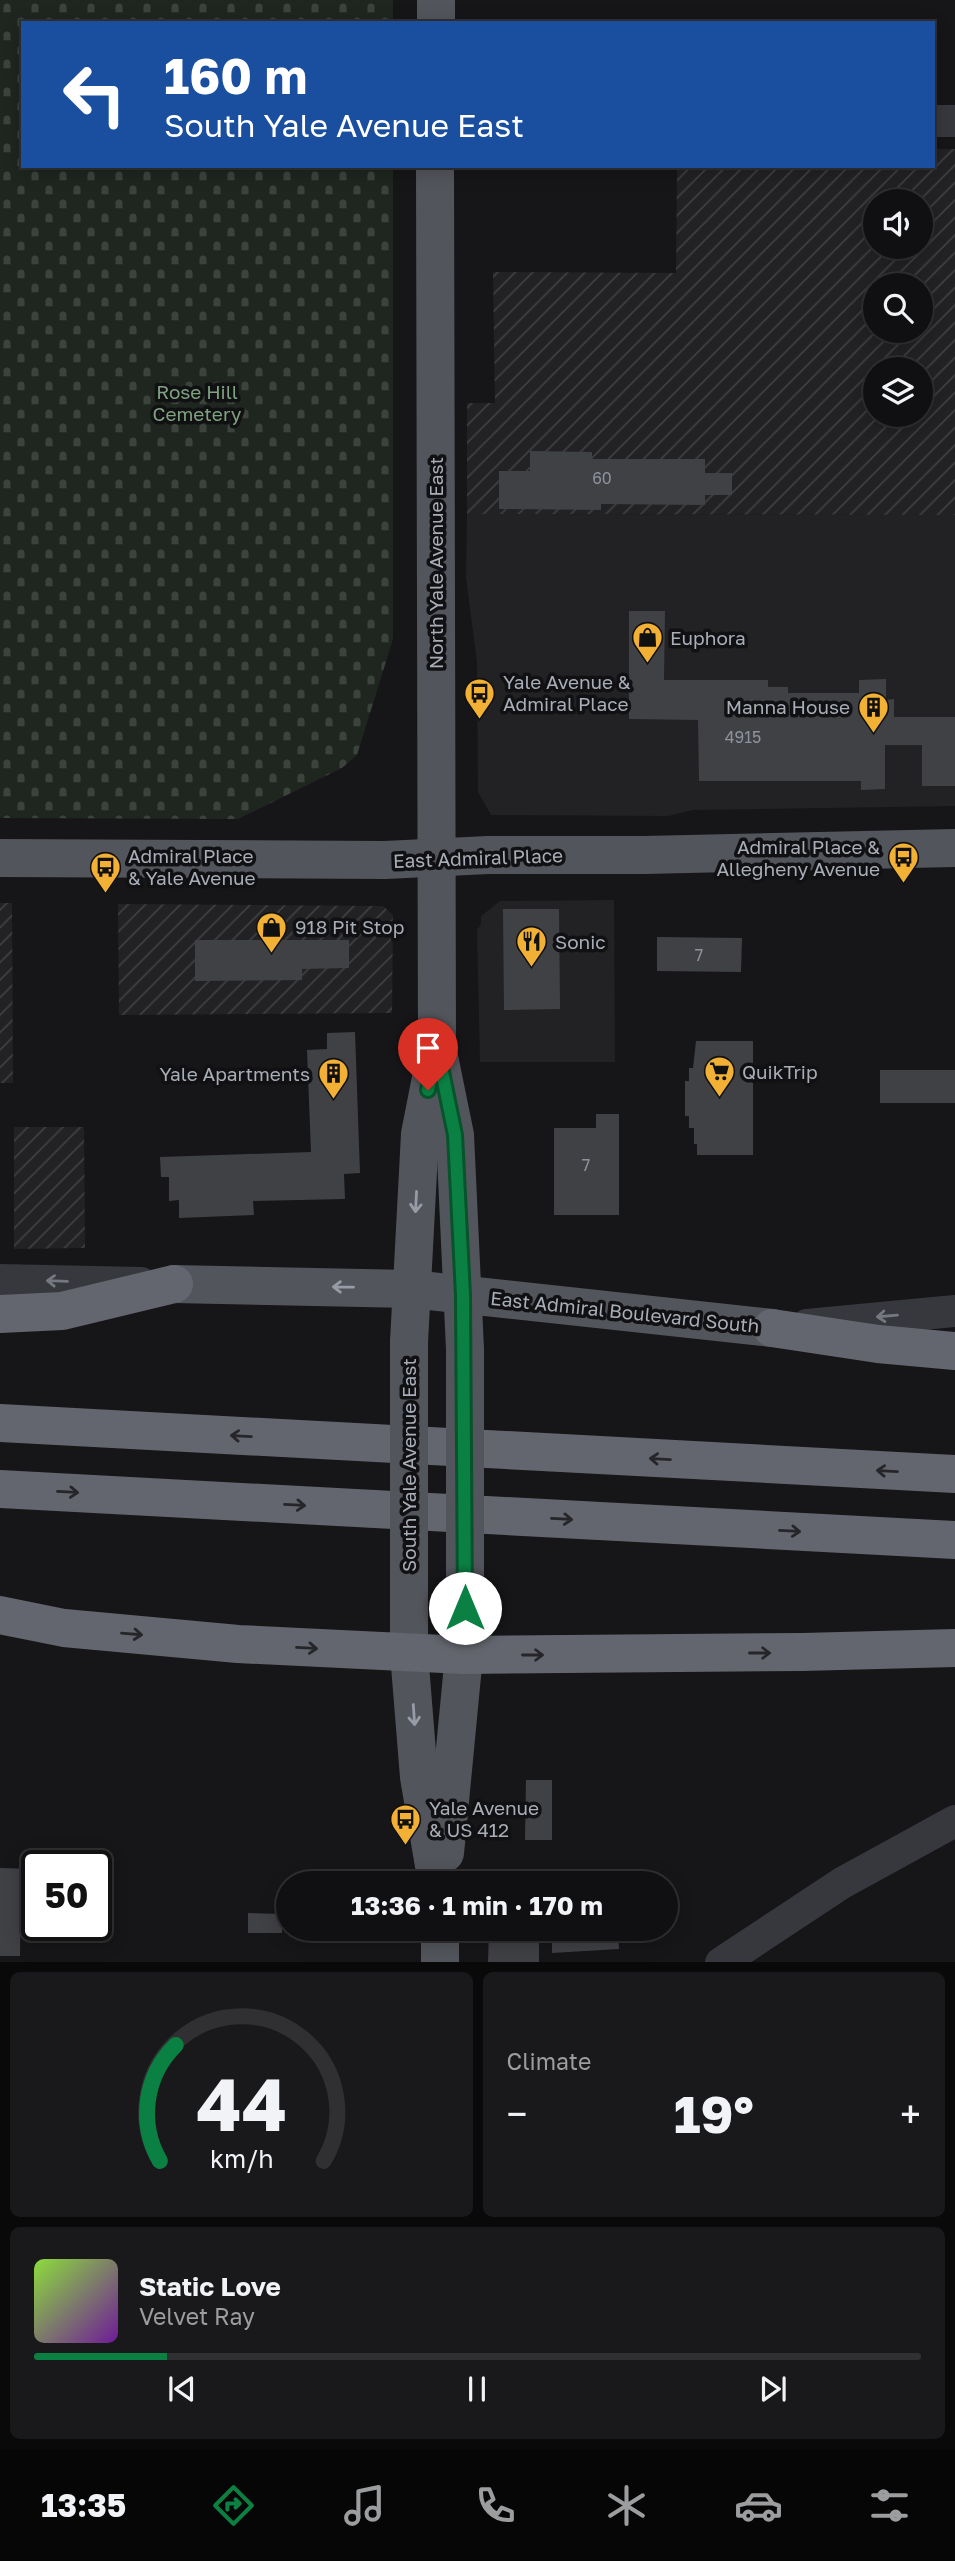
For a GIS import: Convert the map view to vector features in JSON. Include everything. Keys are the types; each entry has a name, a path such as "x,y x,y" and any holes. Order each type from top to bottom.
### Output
{"highway":[{"path":"0,1314 62,1311 174,1284"},
{"path":"772,1328 955,1352"},
{"path":"0,1423 955,1474"},
{"path":"0,1489 955,1540"},
{"path":"0,1615 64,1628 239,1644 464,1655 955,1648"}],"main road":[{"path":"436,0 436,21"},
{"name":"North Yale Avenue East","path":"435,168 436,959"},
{"name":"East Admiral Place","path":"0,858 352,860 488,855 644,855 955,848"},
{"name":"South Yale Avenue East","path":"436,959 437,1047 455,1135 465,1349 464,1655 443,1871"},
{"name":"South Yale Avenue East","path":"435,1871 419,1777 408,1593 411,1289 419,1134 437,1047"},
{"name":"East Admiral Boulevard South","path":"174,1284 411,1289 772,1328"},
{"path":"440,1941 440,1962"}],"street":[{"path":"935,121 955,121"},
{"name":"East Admiral Boulevard South","path":"0,1280 174,1284"},
{"name":"East Admiral Boulevard South","path":"772,1328 955,1311"},
{"path":"721,1962 842,1883 955,1821"}],"shaded area":[{"path":"935,149 955,149 955,515 467,514 467,403 495,403 493,272 676,273 677,168 935,168"},
{"path":"467,514 955,515 955,806 693,810 669,816 491,815 478,792 477,663 466,577"},
{"path":"614,900 615,1062 480,1062 477,930 481,924 481,916 500,901"},
{"path":"0,903 12,903 13,1083 0,1083"},
{"path":"118,904 383,906 393,915 392,1013 119,1015"},
{"path":"14,1127 84,1127 85,1248 14,1249"}],"green space":[{"name":"Rose Hill Cemetery","path":"0,0 393,0 393,21 21,21 21,168 393,168 393,639 357,755 342,768 238,819 0,818"}],"building":[{"path":"530,451 592,452 592,459 705,459 705,473 732,473 732,495 705,495 705,505 601,504 601,510 499,509 499,471 530,471"},
{"path":"629,611 665,611 664,680 768,680 768,687 788,687 788,693 859,693 859,680 886,679 886,700 894,699 894,717 955,717 955,786 922,786 922,745 885,745 885,789 861,790 861,781 699,781 698,720 629,719"},
{"name":"Sonic","path":"503,909 559,909 560,1009 504,1010"},
{"path":"657,937 742,938 741,972 657,971"},
{"name":"918 Pit Stop","path":"195,940 349,940 349,968 302,969 302,980 195,981"},
{"name":"Yale Apartments","path":"355,1032 360,1173 344,1174 345,1199 253,1201 254,1215 179,1218 179,1200 169,1201 169,1177 161,1177 160,1157 311,1152 307,1050 327,1049 327,1033"},
{"name":"QuikTrip","path":"696,1041 753,1041 753,1155 697,1155 694,1128 689,1128 689,1116 685,1116 685,1081 689,1081 689,1068 693,1068"},
{"path":"880,1070 955,1070 955,1103 880,1103"},
{"path":"596,1114 619,1114 619,1215 554,1215 554,1128 596,1128"},
{"path":"526,1780 552,1780 552,1840 525,1840"},
{"path":"0,1868 21,1869 20,1956 0,1956"},
{"path":"248,1913 276,1914 276,1933 248,1933"},
{"path":"489,1941 539,1941 539,1962 488,1962"},
{"path":"552,1941 619,1941 619,1949 552,1953"}],"place":[{"name":"Euphora","path":"647,665"},
{"name":"Yale Avenue & Admiral Place","path":"480,720"},
{"name":"Manna House","path":"873,734"},
{"name":"Admiral Place & Allegheny Avenue","path":"903,885"},
{"name":"Admiral Place & Yale Avenue","path":"105,894"},
{"name":"918 Pit Stop","path":"272,954"},
{"name":"Sonic","path":"532,969"},
{"name":"QuikTrip","path":"719,1099"},
{"name":"Yale Apartments","path":"333,1101"},
{"name":"Yale Avenue & US 412","path":"406,1846"}],"route":[{"path":"428,1090 437,1047 455,1135 463,1295 465,1608"}]}
